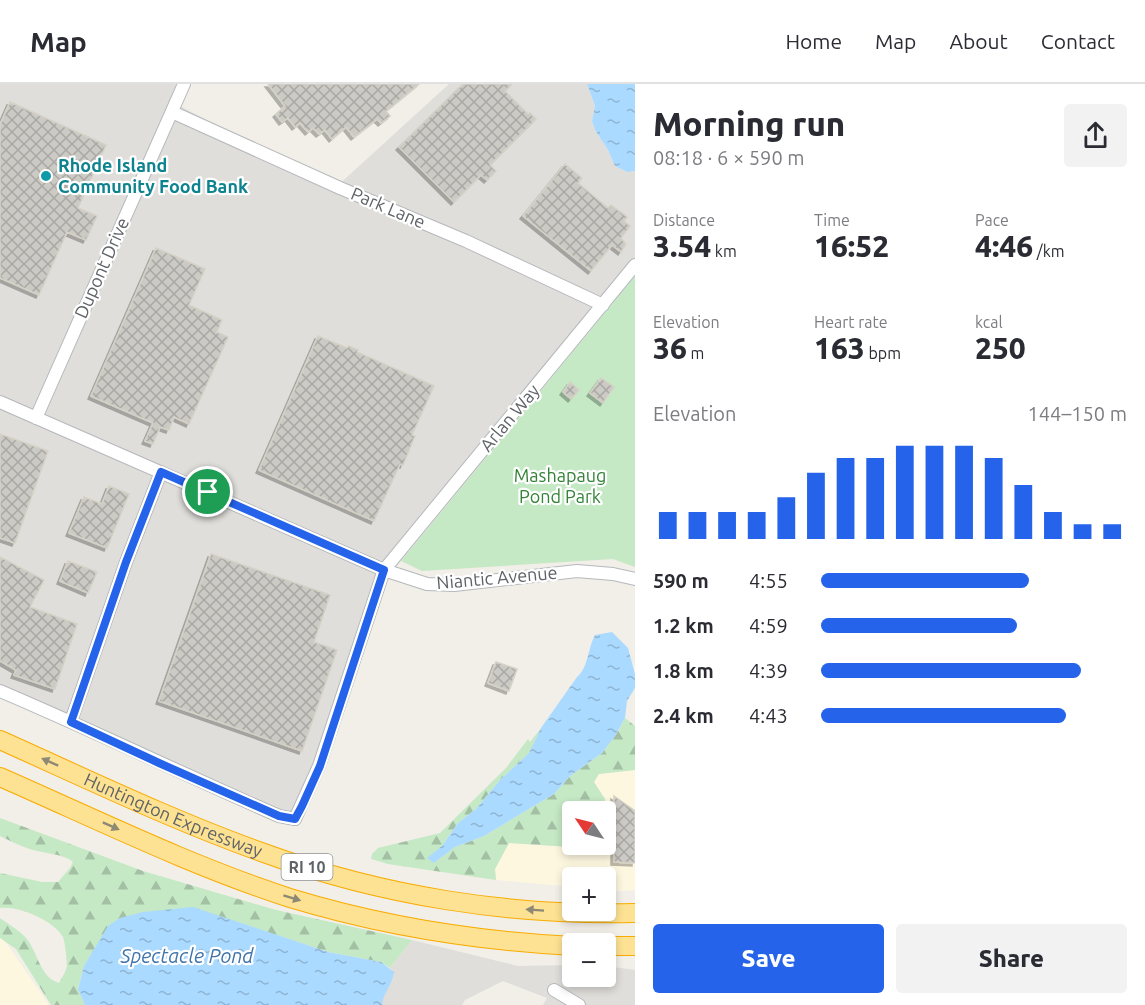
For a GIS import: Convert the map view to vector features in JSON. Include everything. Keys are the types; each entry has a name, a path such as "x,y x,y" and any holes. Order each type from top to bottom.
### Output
{"highway":[{"name":"Huntington Expressway","path":"0,740 226,839 275,857 345,878 467,903 551,911 635,913"},
{"name":"Huntington Expressway","path":"0,777 211,869 291,898 412,928 562,945"},
{"path":"0,786 77,811"},
{"path":"616,946 635,946"}],"street":[{"name":"Dupont Drive","path":"36,418 184,84"},
{"name":"Park Lane","path":"172,112 340,188 468,242 603,305"},
{"name":"Arlan Way","path":"384,570 635,265"},
{"name":"Niantic Avenue","path":"0,402 384,570 427,584 454,585 578,571 613,574 635,579"},
{"path":"71,722 126,562 161,472"},
{"path":"208,492 214,476"},
{"path":"0,691 279,816 295,819 320,766 384,570"},
{"path":"554,990 579,1005"}],"shaded area":[{"path":"0,84 187,84 180,106 335,188 449,84 587,84 595,106 592,121 595,130 615,166 627,172 635,171 635,285 623,301 601,305 386,567 321,760 289,818 0,690"},
{"path":"635,770 635,890 616,891 616,867 562,867 562,886 496,880 495,869 509,843 562,846 562,855 616,855 616,801 605,801 594,782 599,774"},
{"path":"0,934 49,1005 0,1005"},
{"path":"412,940 518,966 562,965 562,987 616,987 616,967 635,970 635,1005 543,1005 547,998 503,981 465,1000 462,1005 382,1005 382,997 393,977 394,972 390,968"}],"green space":[{"name":"Mashapaug Pond Park","path":"635,276 635,567 613,559 422,571 401,561"},
{"path":"625,718 635,726 635,770 599,774 594,782 605,801 562,801 562,846 509,843 495,869 496,880 388,864 371,859 372,854 378,848 440,833 506,768 528,739 530,742 541,728 529,753 500,780 476,809 458,823 442,846 428,858 434,863 455,847 484,836 554,794 570,776 602,753"},
{"path":"0,818 143,871 276,910 412,940 390,968 381,962 328,952 261,930 120,918 108,927 84,966 78,988 85,1005 51,1005 16,949 0,938 0,918 23,935 32,947 42,969 52,980 59,983 67,966 63,937 52,925 35,915 16,909 0,908 0,873 42,882 58,882 73,862 65,857 27,848 0,836"}],"water":[{"path":"587,84 635,84 635,171 627,172 615,166 595,130 592,121 595,106"},
{"path":"612,632 628,648 635,674 635,688 627,701 625,718 602,753 570,776 554,794 484,836 455,847 434,863 427,858 442,846 458,823 476,809 500,780 529,753 541,728 586,663 595,635"},
{"name":"Spectacle Pond","path":"193,907 328,952 381,962 394,972 382,1005 85,1005 78,989 84,966 108,926 120,918 143,912"}],"building":[{"path":"268,84 419,84 386,111 390,116 381,123 377,119 354,137 346,127 332,139 325,130 319,134 313,128 308,132 300,123 295,127 288,118 282,122 276,114 285,106"},
{"path":"463,84 512,84 505,91 536,119 490,165 496,171 487,180 481,175 454,202 399,147"},
{"name":"Rhode Island Community Food Bank","path":"10,102 106,145 78,208 97,216 86,240 67,232 39,295 0,278 0,125"},
{"path":"565,164 582,178 578,183 608,208 611,205 627,217 624,221 630,226 621,238 626,244 621,252 612,245 591,271 523,216"},
{"path":"156,248 205,269 189,305 222,320 217,332 228,337 189,424 174,417 169,430 160,427 153,444 145,441 153,423 91,396"},
{"path":"318,336 347,348 349,346 358,350 357,352 434,386 412,435 415,436 403,465 400,464 374,521 259,470"},
{"path":"601,378 614,387 603,403 590,393"},
{"path":"570,382 579,390 571,399 563,392"},
{"path":"0,434 48,451 15,543 0,538"},
{"path":"109,486 129,494 107,548 69,533 84,497 102,504"},
{"path":"211,554 330,595 314,642 337,650 302,751 159,701"},
{"path":"0,557 44,580 30,607 77,624 55,689 14,675 16,670 0,661"},
{"path":"68,561 97,572 88,593 60,581"},
{"path":"496,662 517,669 509,691 488,683"},
{"path":"614,796 635,811 635,863 614,862 616,801 614,801"}],"place":[{"name":"Rhode Island Community Food Bank","path":"46,176"}],"route":[{"path":"161,472 208,492 384,570 320,766 295,819 279,816 71,722 126,562 161,472"}]}
